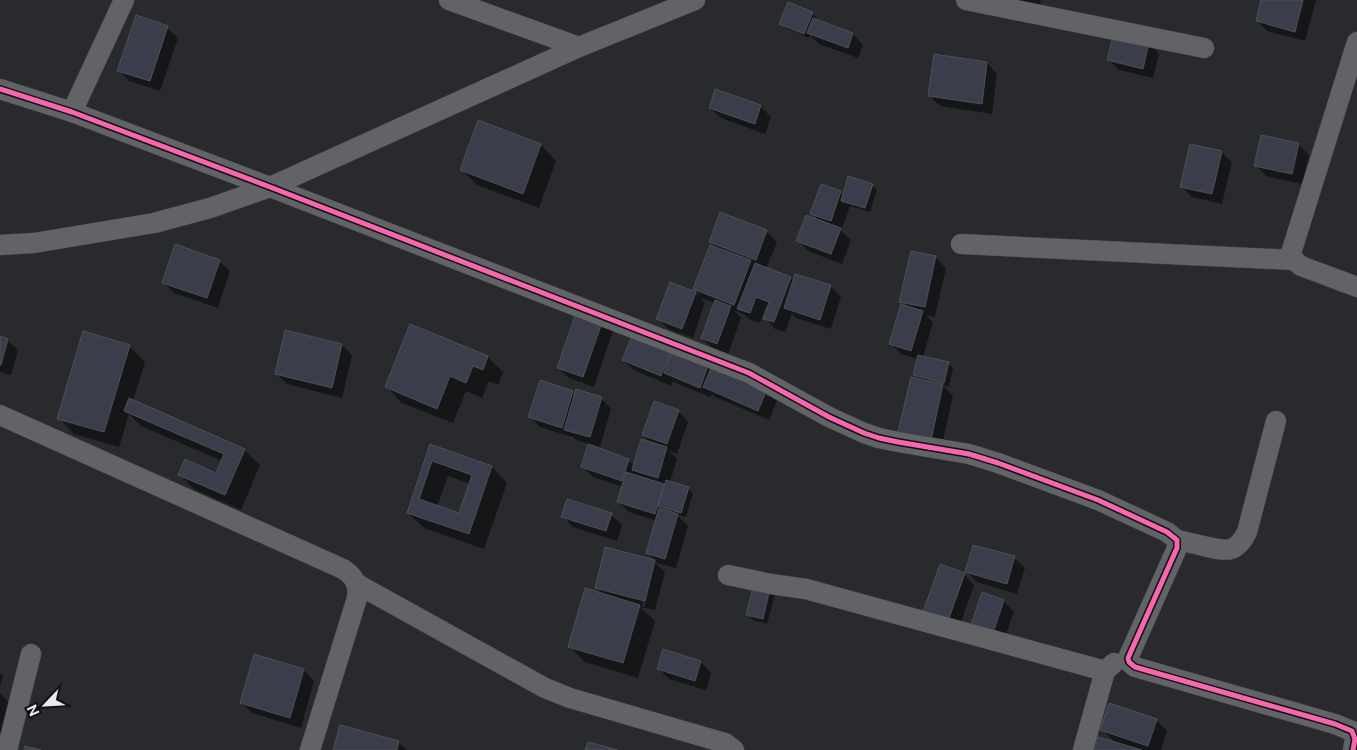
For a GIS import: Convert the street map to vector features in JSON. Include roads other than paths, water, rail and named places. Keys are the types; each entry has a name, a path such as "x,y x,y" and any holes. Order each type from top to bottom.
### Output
{"street":[{"path":"72,112 124,0"},
{"path":"450,0 579,48"},
{"path":"0,245 34,243 154,223 210,208 270,187 579,48 696,0"},
{"path":"966,0 1204,48"},
{"path":"1357,42 1291,250 1294,260 1301,266 1357,287"},
{"path":"0,88 72,112 270,187 749,373 829,417 864,433 879,438 969,454 998,462 1098,500 1168,532 1177,540 1223,550 1234,548 1243,540 1247,532 1276,421"},
{"path":"961,244 1294,260"},
{"path":"0,415 343,569 350,574 357,584 544,688 570,698 725,743 734,750"},
{"path":"1128,661 1174,557 1177,540"},
{"path":"728,575 806,589 1105,671"},
{"path":"310,750 357,598 357,584"},
{"path":"7,750 31,654"},
{"path":"1083,750 1105,671 1113,663 1128,661 1135,667 1335,724 1352,731 1355,739 1353,750"}]}
